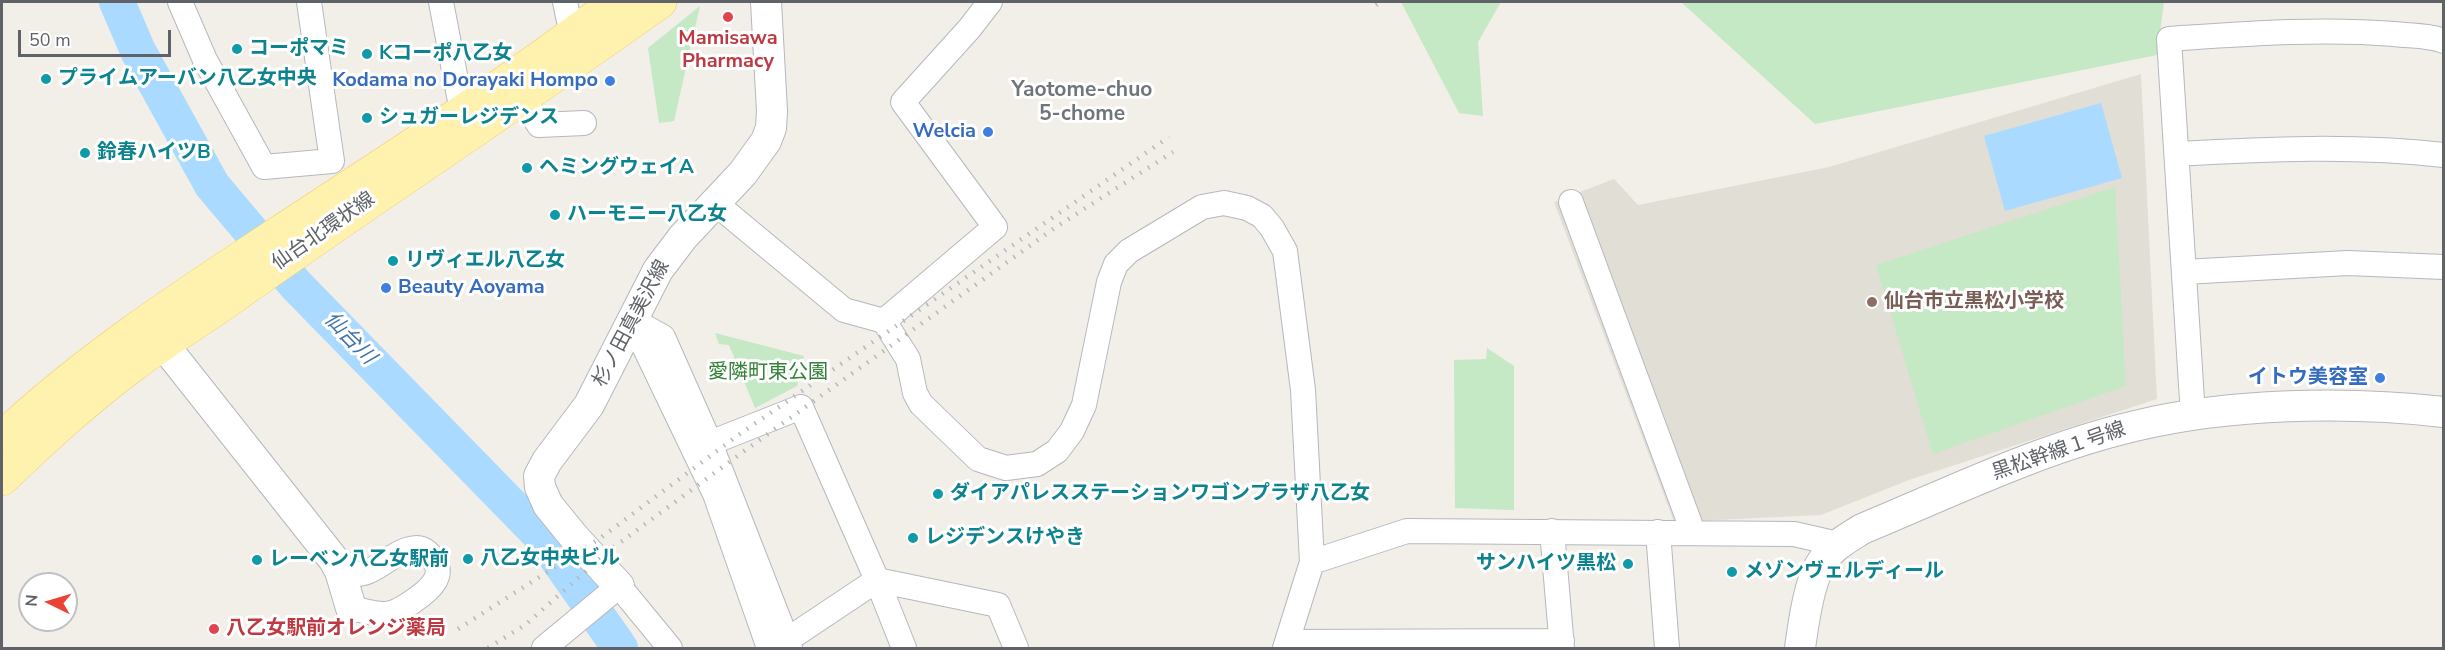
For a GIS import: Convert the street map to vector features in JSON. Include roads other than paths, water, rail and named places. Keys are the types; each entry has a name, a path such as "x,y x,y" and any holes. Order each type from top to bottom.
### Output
{"main road":[{"name":"仙台北環状線","path":"2,438 55,392 154,333 245,271 615,2"},
{"name":"仙台北環状線","path":"295,236 522,98 660,2"},
{"name":"仙台北環状線","path":"2,479 68,419 133,365 154,333"}],"street":[{"path":"180,2 205,60 264,167 332,161 309,2"},
{"path":"441,2 459,96 465,109"},
{"path":"565,2 572,35"},
{"name":"杉ノ田真美沢線","path":"613,591 548,505 540,487 539,476 547,461 589,405 658,270 743,173 766,141 771,128 766,2"},
{"path":"884,321 995,227 903,102 969,29 990,2"},
{"path":"2193,416 2169,39 2278,32 2355,32 2444,41"},
{"path":"522,98 539,125 584,123"},
{"path":"2177,154 2275,148 2404,150 2444,154"},
{"path":"1571,202 1693,532"},
{"path":"715,203 844,310 884,321 908,359 915,393 921,404 978,459 1006,468 1021,468 1038,464 1057,451 1072,431 1084,405 1109,282 1116,264 1129,251 1202,207 1224,203 1246,208 1262,216 1285,251 1303,390 1312,562 1286,645 1562,645 1552,531"},
{"path":"2184,272 2348,263 2444,267"},
{"path":"632,319 663,337 710,443 779,646"},
{"path":"632,319 715,494 779,646"},
{"path":"154,333 334,560 351,608 384,615 398,611 433,587 437,578 437,567 428,552 411,547 367,573 341,576"},
{"name":"黒松幹線１号線","path":"1800,648 1807,603 1821,562 1838,544 1862,529 2071,444 2136,425 2193,416 2263,409 2388,406 2444,412"},
{"path":"710,443 801,407 877,580 904,648"},
{"path":"1312,562 1407,531 1794,534 1838,544"},
{"path":"1658,532 1667,648"},
{"path":"779,646 877,580 998,605 1016,648"},
{"path":"552,644 613,591 670,648"}],"water":[{"path":"2101,103 2122,178 2005,211 1984,136"}],"waterway":[{"name":"仙台川","path":"117,2 138,51 212,185 296,285 543,538 620,648"}],"railway":[{"path":"1376,5 1380,2"},
{"path":"458,629 599,539 737,436 1169,137"},
{"path":"488,648 525,625 610,550 747,449 1056,227 1173,152"}],"place":[{"name":"Mamisawa Pharmacy","path":"728,17"},
{"name":"コーポマミ","path":"237,49"},
{"name":"Kコーポ八乙女","path":"367,54"},
{"name":"プライムアーバン八乙女中央","path":"46,79"},
{"name":"Kodama no Dorayaki Hompo","path":"610,81"},
{"name":"シュガーレジデンス","path":"367,118"},
{"name":"Welcia","path":"988,132"},
{"name":"鈴春ハイツB","path":"85,153"},
{"name":"ヘミングウェイA","path":"527,168"},
{"name":"ハーモニー八乙女","path":"555,215"},
{"name":"リヴィエル八乙女","path":"393,261"},
{"name":"Beauty Aoyama","path":"386,288"},
{"name":"仙台市立黒松小学校","path":"1872,302"},
{"name":"イトウ美容室","path":"2380,378"},
{"name":"ダイアパレスステーションワゴンプラザ八乙女","path":"938,494"},
{"name":"レジデンスけやき","path":"913,538"},
{"name":"八乙女中央ビル","path":"468,559"},
{"name":"レーベン八乙女駅前","path":"257,560"},
{"name":"サンハイツ黒松","path":"1628,564"},
{"name":"メゾンヴェルディール","path":"1732,572"},
{"name":"八乙女駅前オレンジ薬局","path":"214,629"}],"district":[{"name":"Yaotome-chuo 5-chome","path":"1082,103"}],"park label":[{"name":"愛隣町東公園","path":"768,373"}]}
